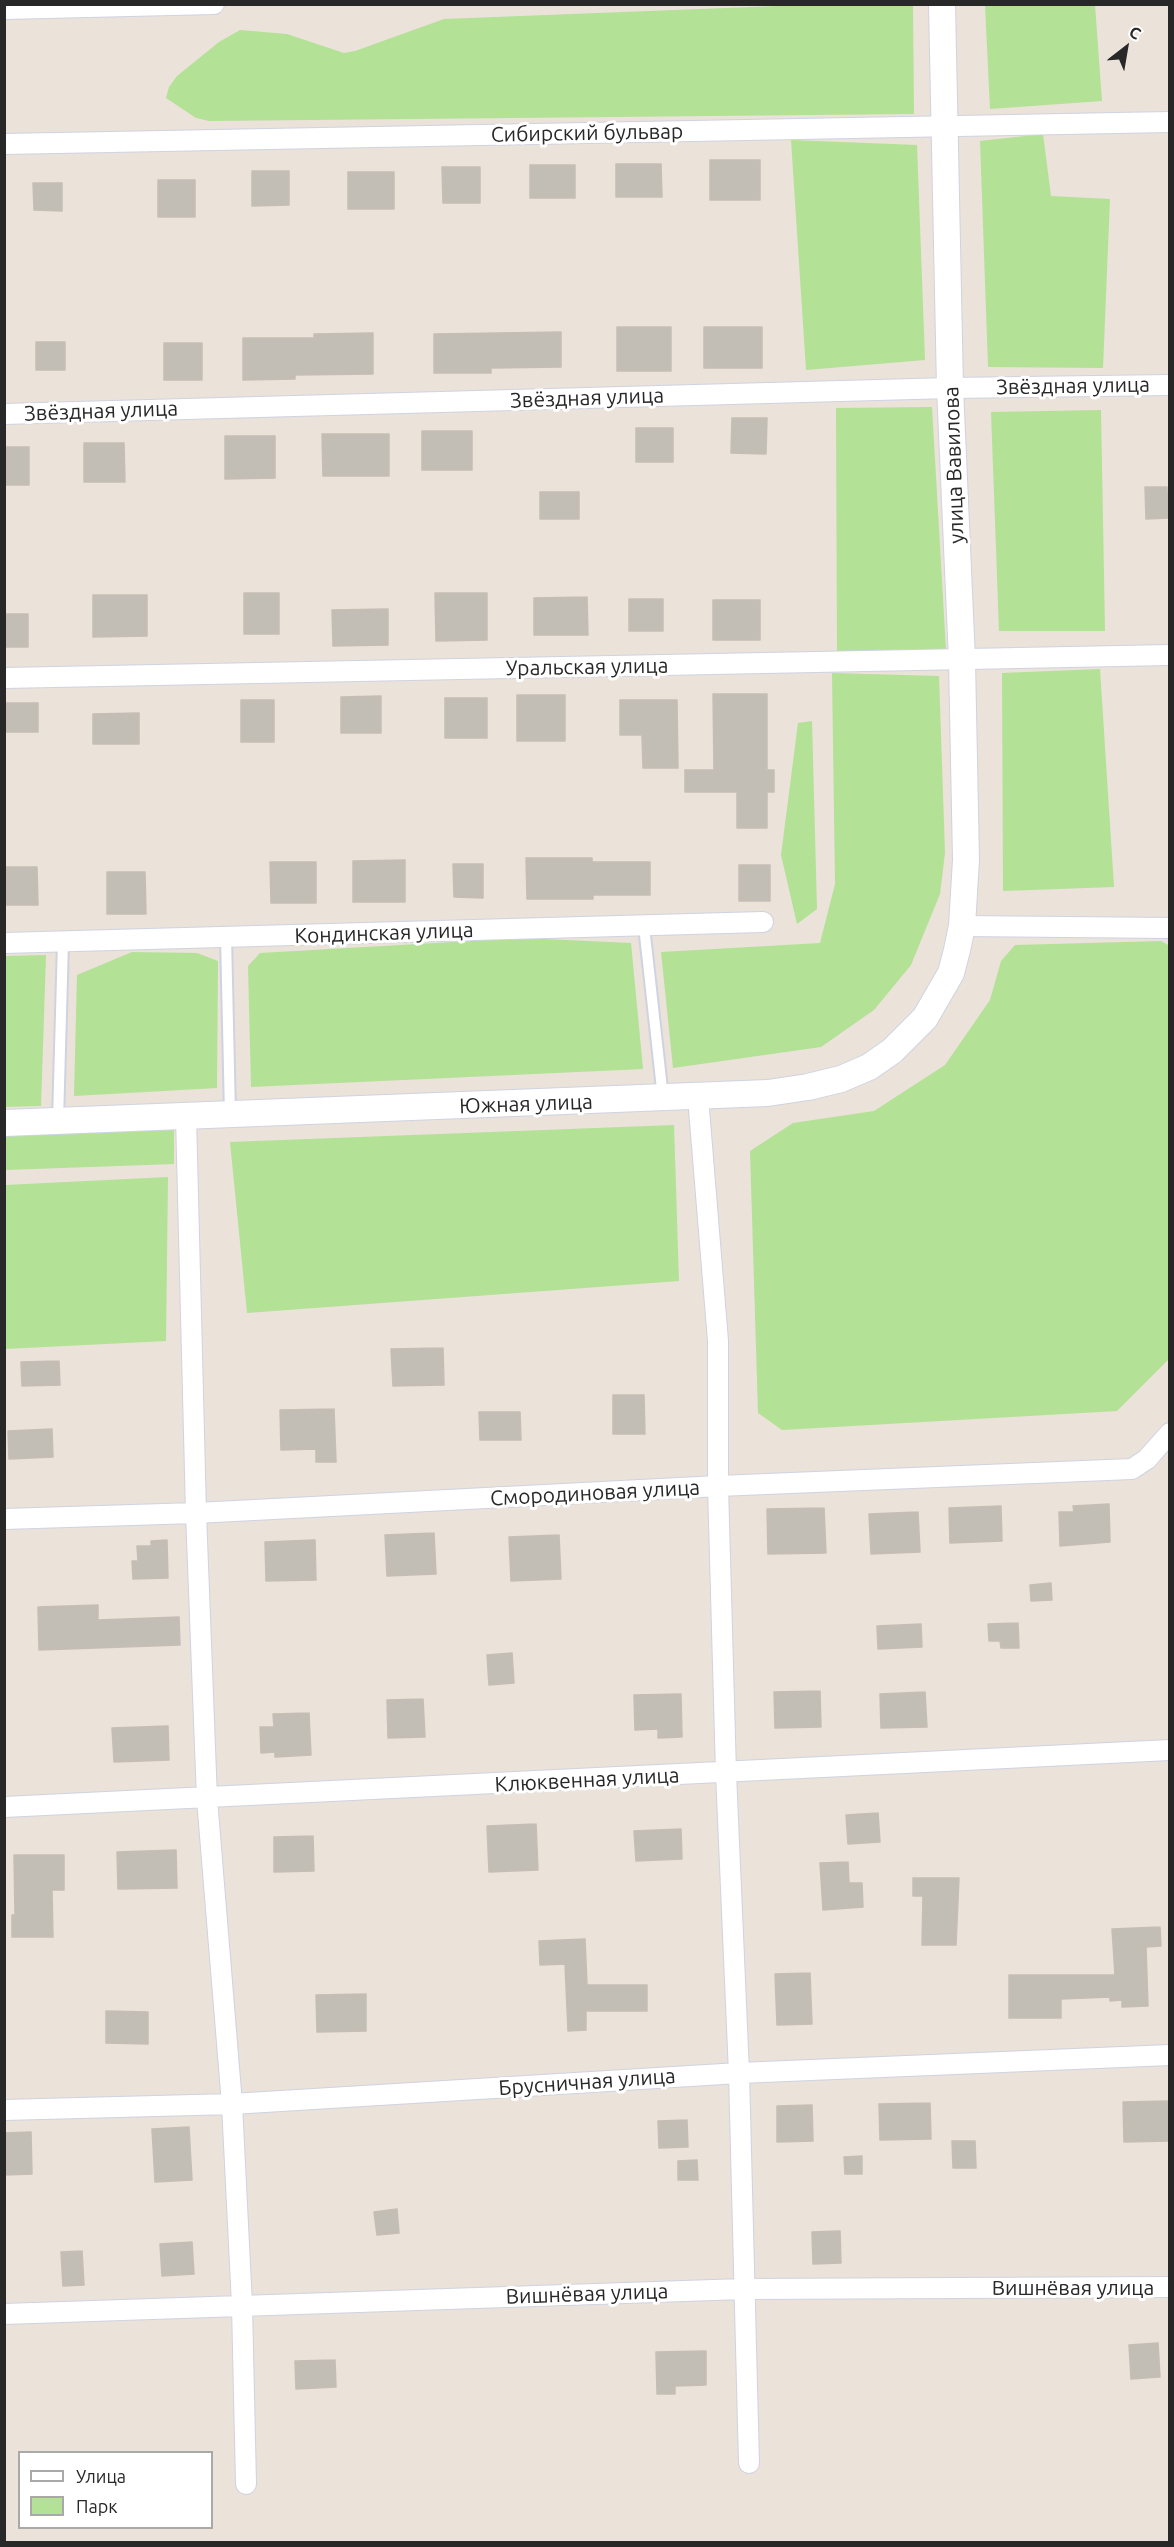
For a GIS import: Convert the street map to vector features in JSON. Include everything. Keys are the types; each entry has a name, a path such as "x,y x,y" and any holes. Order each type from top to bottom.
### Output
{"street":[{"path":"4,9 214,4"},
{"name":"улица Вавилова","path":"942,4 950,388 966,814 962,926"},
{"name":"Сибирский бульвар","path":"4,144 1170,122"},
{"name":"Звёздная улица","path":"4,414 950,388 1170,385"},
{"name":"Уральская улица","path":"4,678 1170,655"},
{"name":"Кондинская улица","path":"4,943 763,922"},
{"path":"962,926 1170,928"},
{"name":"Южная улица","path":"4,1123 698,1097 768,1093 808,1087 841,1079 869,1067 892,1051 925,1018 951,973 962,926"},
{"path":"698,1097 718,1341 720,1409 718,1486 726,1773 739,2073 749,2463"},
{"path":"186,1116 196,1514 207,1799 232,2104 242,2305 246,2484"},
{"name":"Смородиновая улица","path":"4,1519 196,1514 718,1486 1132,1469 1147,1459 1170,1433"},
{"name":"Клюквенная улица","path":"4,1807 207,1799 1170,1750"},
{"name":"Брусничная улица","path":"4,2110 232,2104 739,2073 1170,2055"},
{"name":"Вишнёвая улица","path":"4,2314 743,2289 1170,2287"}],"lane":[{"path":"644,926 663,1098"},
{"path":"226,937 230,1115"},
{"path":"58,1121 63,942"}],"green space":[{"path":"828,4 913,5 914,114 209,121 196,118 166,98 169,87 177,76 219,42 240,30 287,34 344,53 444,19"},
{"path":"985,5 1095,5 1102,101 990,109"},
{"path":"1043,134 1051,196 1110,199 1103,368 988,367 980,141"},
{"path":"791,140 917,145 925,360 806,370"},
{"path":"932,407 946,650 837,652 836,408"},
{"path":"1101,410 1105,631 999,631 991,412"},
{"path":"1100,669 1114,887 1003,891 1002,673"},
{"path":"832,673 939,676 945,853 940,894 911,965 874,1010 821,1047 673,1068 661,952 820,943 835,884"},
{"path":"812,721 817,909 797,924 781,855 798,723"},
{"path":"523,938 631,943 643,1069 251,1087 248,966 260,953"},
{"path":"1161,941 1170,946 1169,1359 1117,1411 782,1430 758,1413 750,1151 793,1123 874,1111 945,1065 990,1000 1001,961 1015,945"},
{"path":"132,952 197,953 218,961 217,1088 74,1096 77,975"},
{"path":"46,955 41,1106 5,1107 5,956"},
{"path":"674,1125 679,1281 247,1313 230,1142"},
{"path":"174,1129 174,1164 5,1170 4,1136"},
{"path":"168,1177 166,1341 5,1349 5,1185"}],"building":[{"path":"710,160 760,160 760,200 710,200"},
{"path":"616,164 661,164 662,197 616,197"},
{"path":"530,165 575,165 575,198 530,198"},
{"path":"442,167 480,167 480,203 443,203"},
{"path":"252,171 289,171 289,205 252,206"},
{"path":"348,172 394,172 394,209 348,209"},
{"path":"158,180 195,180 195,217 158,217"},
{"path":"33,183 62,183 62,211 34,210"},
{"path":"617,327 671,327 671,371 617,371"},
{"path":"704,327 762,327 762,368 704,368"},
{"path":"561,332 561,367 491,368 491,373 434,373 434,334"},
{"path":"373,333 373,374 295,375 295,379 243,380 243,338 314,338 314,334"},
{"path":"36,342 65,342 65,370 36,370"},
{"path":"164,343 202,343 202,380 164,380"},
{"path":"732,418 767,418 766,454 731,453"},
{"path":"636,428 673,428 673,462 636,462"},
{"path":"422,431 472,431 472,470 422,470"},
{"path":"322,434 389,434 389,476 323,476"},
{"path":"225,436 275,436 275,478 225,479"},
{"path":"84,443 124,443 125,482 84,482"},
{"path":"4,447 29,447 29,485 4,485"},
{"path":"1145,487 1167,487 1168,518 1146,519"},
{"path":"540,492 579,492 579,519 540,519"},
{"path":"244,593 279,593 279,634 244,634"},
{"path":"435,593 487,593 487,640 436,641"},
{"path":"93,595 147,595 147,636 93,637"},
{"path":"587,597 588,635 534,635 534,598"},
{"path":"629,599 663,599 663,631 629,631"},
{"path":"713,600 760,600 760,640 713,640"},
{"path":"388,609 388,645 333,646 332,610"},
{"path":"4,614 28,614 28,647 4,647"},
{"path":"713,694 767,694 767,770 774,770 774,792 767,792 767,828 737,828 737,792 685,792 685,770 714,770"},
{"path":"517,695 565,695 565,741 517,741"},
{"path":"381,696 381,733 341,733 341,697"},
{"path":"445,698 487,698 487,738 445,738"},
{"path":"241,700 274,700 274,742 241,742"},
{"path":"620,700 677,700 678,768 643,768 642,735 620,735"},
{"path":"4,703 38,703 38,732 4,732"},
{"path":"139,713 139,744 93,744 93,714"},
{"path":"526,858 592,858 592,862 650,862 650,895 593,895 593,899 527,899"},
{"path":"405,860 405,902 353,902 353,861"},
{"path":"270,862 316,862 316,903 271,903"},
{"path":"453,864 483,864 483,898 454,897"},
{"path":"739,865 770,865 770,901 739,901"},
{"path":"4,867 37,867 38,905 4,905"},
{"path":"107,872 145,872 146,914 107,914"},
{"path":"443,1348 444,1385 393,1386 391,1349"},
{"path":"59,1361 60,1385 22,1386 21,1362"},
{"path":"613,1395 644,1395 645,1434 613,1434"},
{"path":"334,1409 336,1462 316,1462 316,1449 281,1450 280,1410"},
{"path":"479,1412 520,1412 521,1440 480,1440"},
{"path":"52,1429 53,1457 9,1459 8,1431"},
{"path":"1109,1504 1110,1542 1060,1546 1059,1512 1074,1512 1073,1506"},
{"path":"1001,1506 1002,1541 950,1543 949,1508"},
{"path":"824,1508 826,1553 768,1554 767,1509"},
{"path":"918,1512 920,1552 871,1554 869,1514"},
{"path":"434,1533 436,1574 387,1576 385,1535"},
{"path":"559,1535 561,1579 511,1581 509,1537"},
{"path":"167,1540 168,1578 133,1579 132,1561 138,1561 137,1546 151,1546 151,1541"},
{"path":"315,1540 316,1580 266,1581 265,1542"},
{"path":"1051,1583 1052,1600 1031,1601 1030,1585"},
{"path":"98,1605 98,1620 179,1617 180,1645 39,1650 38,1607"},
{"path":"1018,1623 1019,1648 1001,1648 1000,1641 989,1641 988,1624"},
{"path":"921,1624 922,1647 878,1649 877,1626"},
{"path":"512,1653 514,1683 489,1685 487,1655"},
{"path":"820,1691 821,1727 775,1728 774,1692"},
{"path":"925,1692 927,1727 881,1728 880,1694"},
{"path":"681,1694 682,1737 658,1738 658,1729 635,1730 634,1695"},
{"path":"423,1699 425,1737 388,1738 387,1700"},
{"path":"309,1713 311,1755 275,1757 275,1752 261,1753 260,1727 274,1727 273,1714"},
{"path":"168,1726 169,1760 114,1762 112,1728"},
{"path":"878,1813 880,1842 848,1844 846,1815"},
{"path":"536,1824 538,1870 489,1872 487,1826"},
{"path":"681,1829 682,1859 636,1861 634,1831"},
{"path":"313,1836 314,1871 274,1872 274,1837"},
{"path":"176,1850 177,1888 118,1889 117,1852"},
{"path":"14,1855 64,1855 64,1890 52,1890 53,1937 12,1937 12,1915 15,1915"},
{"path":"848,1862 849,1883 862,1883 863,1907 823,1910 820,1863"},
{"path":"913,1878 959,1878 956,1945 922,1945 923,1896 913,1896"},
{"path":"1160,1927 1161,1946 1146,1947 1148,2006 1122,2007 1122,2000 1110,2001 1110,1997 1061,1999 1061,2018 1009,2018 1009,1975 1115,1975 1112,1929"},
{"path":"585,1939 587,1985 647,1985 647,2011 586,2011 586,2030 568,2031 565,1964 540,1965 539,1941"},
{"path":"810,1973 812,2024 777,2025 775,1974"},
{"path":"366,1994 366,2031 317,2032 316,1995"},
{"path":"106,2011 148,2012 148,2044 106,2043"},
{"path":"1170,2101 1170,2141 1124,2142 1123,2102"},
{"path":"930,2103 931,2139 880,2140 879,2104"},
{"path":"812,2105 813,2141 777,2142 777,2106"},
{"path":"687,2120 688,2147 659,2148 658,2121"},
{"path":"189,2127 192,2180 155,2182 152,2129"},
{"path":"31,2132 32,2174 4,2175 4,2133"},
{"path":"952,2141 975,2141 976,2168 953,2168"},
{"path":"862,2156 862,2174 845,2174 844,2157"},
{"path":"697,2160 698,2180 678,2180 678,2161"},
{"path":"397,2209 399,2233 377,2235 374,2212"},
{"path":"840,2231 841,2263 813,2264 812,2232"},
{"path":"192,2242 194,2274 162,2276 160,2244"},
{"path":"82,2251 84,2285 63,2286 61,2252"},
{"path":"1158,2343 1160,2377 1131,2379 1129,2345"},
{"path":"706,2351 706,2385 675,2386 675,2394 657,2394 656,2352"},
{"path":"335,2360 336,2387 296,2389 295,2361"}]}
